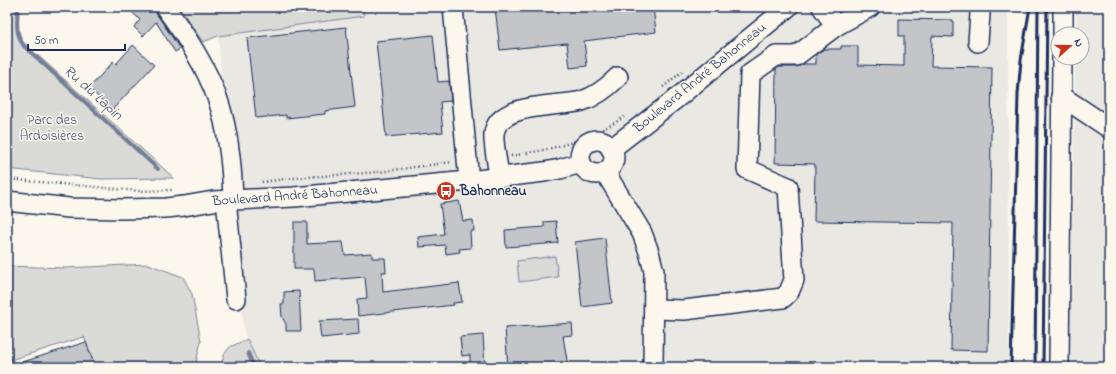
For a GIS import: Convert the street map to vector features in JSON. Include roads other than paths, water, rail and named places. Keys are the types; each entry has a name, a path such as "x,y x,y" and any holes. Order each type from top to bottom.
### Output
{"street":[{"path":"166,7 195,52 210,81 218,100 225,126 228,145 236,299"},
{"path":"453,7 469,181"},
{"name":"Boulevard André Bahonneau","path":"612,149 788,7"},
{"path":"822,7 836,26"},
{"path":"654,309 684,310 783,298 789,292 794,280 788,187 747,169 750,74 776,56 796,56 836,26 870,7"},
{"path":"978,42 979,7"},
{"path":"1063,26 1064,7"},
{"path":"1059,367 1062,66"},
{"path":"499,177 494,134 500,122 510,113 517,110 572,103 586,99 600,92 618,77"},
{"path":"1061,96 1109,128"},
{"path":"601,141 612,149 614,155 610,168 599,174 592,174 587,171 582,163 581,153 584,147 589,143 601,141"},
{"name":"Boulevard André Bahonneau","path":"7,201 69,208 123,209 178,207 213,201 302,196 469,181 549,171 582,163"},
{"path":"605,172 642,233 654,271 653,367"}],"waterway":[{"name":"Ru du Lapin","path":"18,7 18,32 24,46 158,169"},
{"name":"Ru du Lapin","path":"248,353 254,367"}],"railway":[{"path":"1011,367 1018,94 1021,60 1030,7"},
{"path":"1035,367 1038,7"},
{"path":"1043,367 1047,7"}],"place":[{"name":"Bahonneau","path":"446,191"}],"park label":[{"name":"Parc des Ardoisières","path":"52,128"}]}
